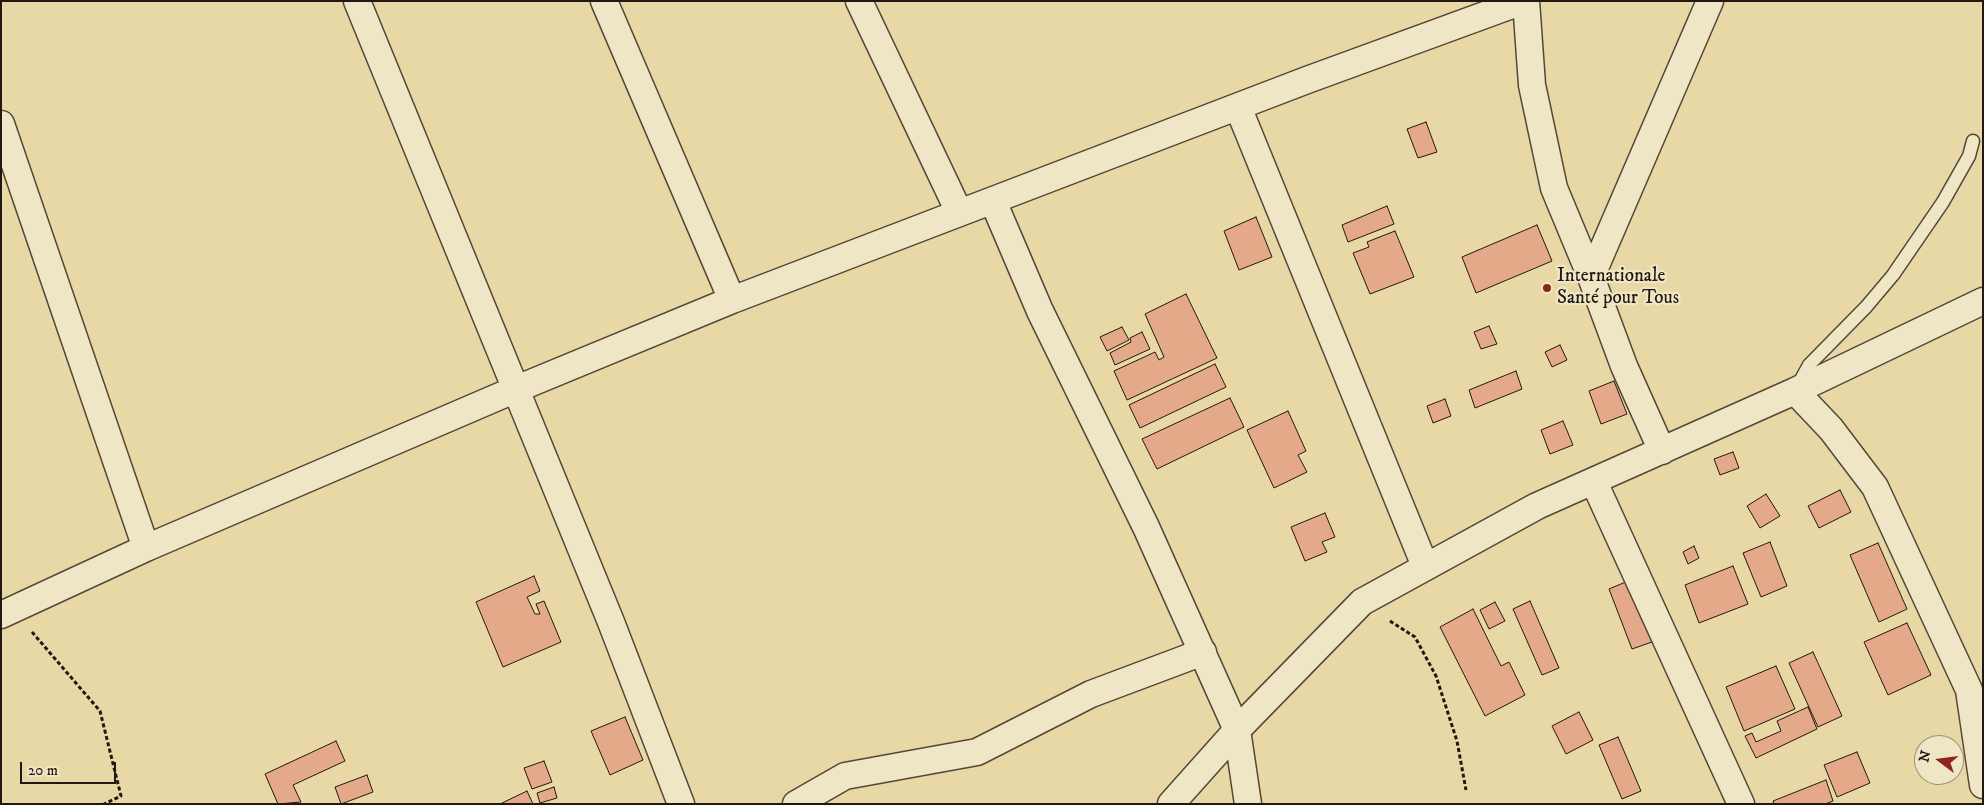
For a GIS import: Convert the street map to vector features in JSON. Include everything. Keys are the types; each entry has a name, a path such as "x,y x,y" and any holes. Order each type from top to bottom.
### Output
{"street":[{"path":"356,1 514,390 611,622 681,804"},
{"path":"604,1 732,300"},
{"path":"859,1 959,212"},
{"path":"6,612 146,548 514,390 732,300 959,212 993,201 1238,107 1525,1 1532,85 1554,188 1591,276 1624,366 1662,451"},
{"path":"1591,276 1710,1"},
{"path":"1238,107 1425,566"},
{"path":"1,124 146,548"},
{"path":"993,201 1040,311 1100,430 1238,730 1248,804"},
{"path":"1172,804 1238,730 1362,602 1538,506 1795,391 1983,301"},
{"path":"1795,391 1832,429 1875,488 1969,690 1983,786"},
{"path":"1594,482 1741,804"},
{"path":"796,804 845,776 977,752 1090,694 1203,652"}],"lane":[{"path":"1795,391 1809,365 1866,307 1903,260 1943,202 1969,156 1973,141"}],"path":[{"path":"1362,602 1415,637 1436,676 1457,741 1466,790"},
{"path":"6,612 68,672 100,711 121,796 104,804"}],"building":[{"path":"1426,122 1437,152 1418,158 1407,129"},
{"path":"1387,206 1394,224 1348,242 1342,225"},
{"path":"1256,217 1272,257 1239,270 1224,231"},
{"path":"1537,225 1552,261 1476,293 1462,257"},
{"path":"1395,231 1414,277 1370,294 1353,253 1369,247 1367,242"},
{"path":"1186,294 1217,358 1127,400 1114,371 1155,352 1159,360 1164,357 1145,314"},
{"path":"1489,326 1497,344 1481,349 1474,332"},
{"path":"1122,327 1129,340 1107,351 1100,337"},
{"path":"1142,332 1150,349 1115,365 1110,353 1131,342 1130,338"},
{"path":"1560,345 1567,360 1552,367 1545,352"},
{"path":"1215,364 1226,387 1140,428 1129,405"},
{"path":"1516,371 1522,389 1475,408 1469,390"},
{"path":"1614,381 1627,414 1601,424 1589,391"},
{"path":"1230,398 1244,427 1157,469 1142,439"},
{"path":"1445,399 1451,416 1433,423 1427,406"},
{"path":"1288,411 1306,451 1298,455 1307,472 1274,488 1247,430"},
{"path":"1563,421 1573,445 1550,454 1541,430"},
{"path":"1733,452 1739,468 1720,475 1714,459"},
{"path":"1840,490 1851,512 1819,528 1808,506"},
{"path":"1766,494 1780,516 1760,528 1747,506"},
{"path":"1325,513 1335,537 1322,542 1327,552 1305,561 1291,527"},
{"path":"1770,542 1787,586 1761,597 1743,553"},
{"path":"1878,543 1907,609 1879,622 1850,555"},
{"path":"1694,546 1699,558 1688,564 1683,552"},
{"path":"1733,566 1748,604 1699,623 1685,585"},
{"path":"534,576 540,591 527,597 535,614 540,614 536,604 544,601 561,642 503,667 476,602"},
{"path":"1628,581 1652,642 1632,649 1609,589"},
{"path":"1530,601 1559,668 1542,675 1513,609"},
{"path":"1495,602 1505,621 1489,629 1480,610"},
{"path":"1473,609 1501,666 1509,662 1525,695 1485,716 1440,627"},
{"path":"1907,623 1931,675 1888,695 1864,642"},
{"path":"1813,652 1842,716 1818,727 1789,663"},
{"path":"1776,666 1795,709 1744,731 1726,687"},
{"path":"1808,707 1817,729 1756,758 1745,736 1752,733 1756,742 1781,731 1777,721"},
{"path":"1579,712 1593,740 1566,754 1552,726"},
{"path":"625,717 643,760 610,775 591,731"},
{"path":"1618,737 1641,791 1622,799 1599,745"},
{"path":"336,741 345,761 293,785 301,802 278,804 265,774"},
{"path":"1857,752 1870,783 1837,797 1824,765"},
{"path":"544,761 552,782 532,789 524,768"},
{"path":"367,775 373,792 341,804 335,787"},
{"path":"1826,780 1833,801 1825,804 1774,804 1773,801"},
{"path":"554,787 557,798 540,803 537,793"},
{"path":"527,791 533,804 500,804"}],"place":[{"name":"Internationale Santé pour Tous","path":"1547,288"}]}
